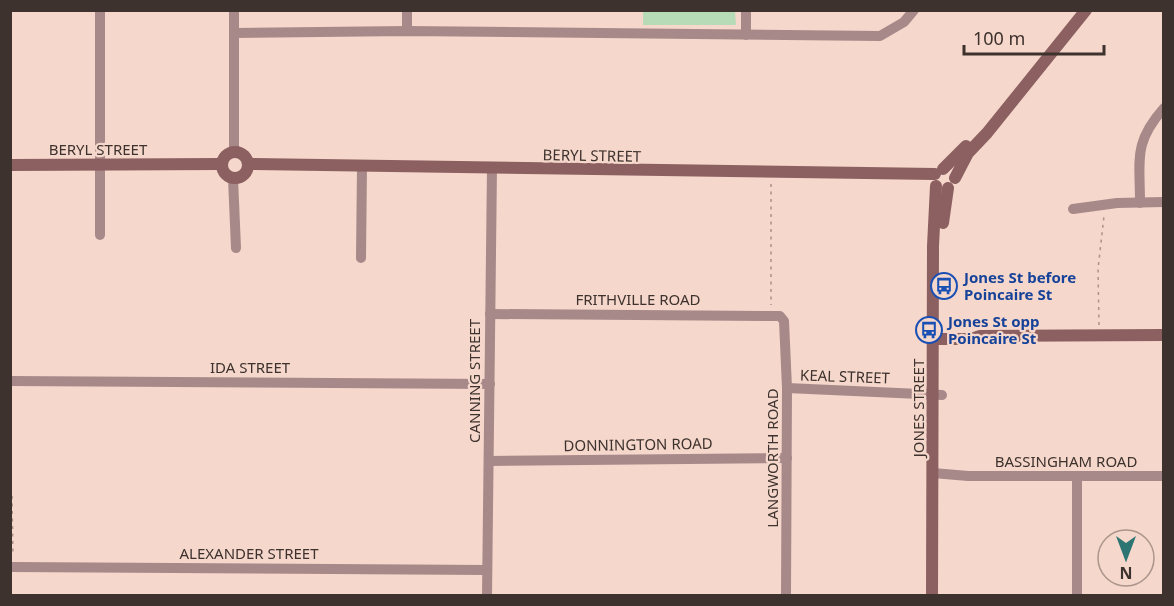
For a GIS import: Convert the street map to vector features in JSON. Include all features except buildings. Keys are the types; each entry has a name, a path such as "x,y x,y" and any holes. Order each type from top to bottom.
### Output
{"street":[{"path":"100,10 102,163 100,235"},
{"path":"234,10 234,152"},
{"path":"407,10 407,31"},
{"path":"746,10 747,34"},
{"path":"234,33 407,31 880,36 904,22 914,10"},
{"path":"943,179 977,133 1077,10"},
{"name":"JONES STREET","path":"940,596 937,336 933,246 943,179 987,134 1086,10"},
{"path":"1140,203 1140,146 1148,126 1164,108"},
{"path":"234,152 243,155 248,164 244,174 233,178 224,173 222,164 226,156 234,152"},
{"name":"BERYL STREET","path":"10,165 222,164"},
{"name":"BERYL STREET","path":"248,164 492,167 943,179"},
{"path":"361,258 362,167"},
{"name":"CANNING STREET","path":"487,596 492,167"},
{"path":"233,178 236,248"},
{"path":"1073,209 1164,202"},
{"name":"FRITHVILLE ROAD","path":"490,314 771,315 780,316 784,321"},
{"name":"LANGWORTH ROAD","path":"784,321 787,388 786,596"},
{"path":"937,336 1164,335"},
{"name":"IDA STREET","path":"10,381 490,384"},
{"name":"KEAL STREET","path":"787,388 902,393 937,391"},
{"name":"DONNINGTON ROAD","path":"489,461 787,458"},
{"name":"JONES STREET","path":"932,596 937,476"},
{"name":"BASSINGHAM ROAD","path":"937,476 1164,476"},
{"path":"1077,477 1077,596"},
{"name":"ALEXANDER STREET","path":"12,567 487,570"}],"path":[{"path":"771,174 771,315"},
{"path":"1099,335 1098,269 1103,205"},
{"path":"12,496 12,567"}],"green space":[{"path":"643,11 735,11 736,25 643,25"}],"place":[{"name":"Jones St before Poincaire St","path":"944,286"},
{"name":"Jones St opp Poincaire St","path":"929,330"}]}
